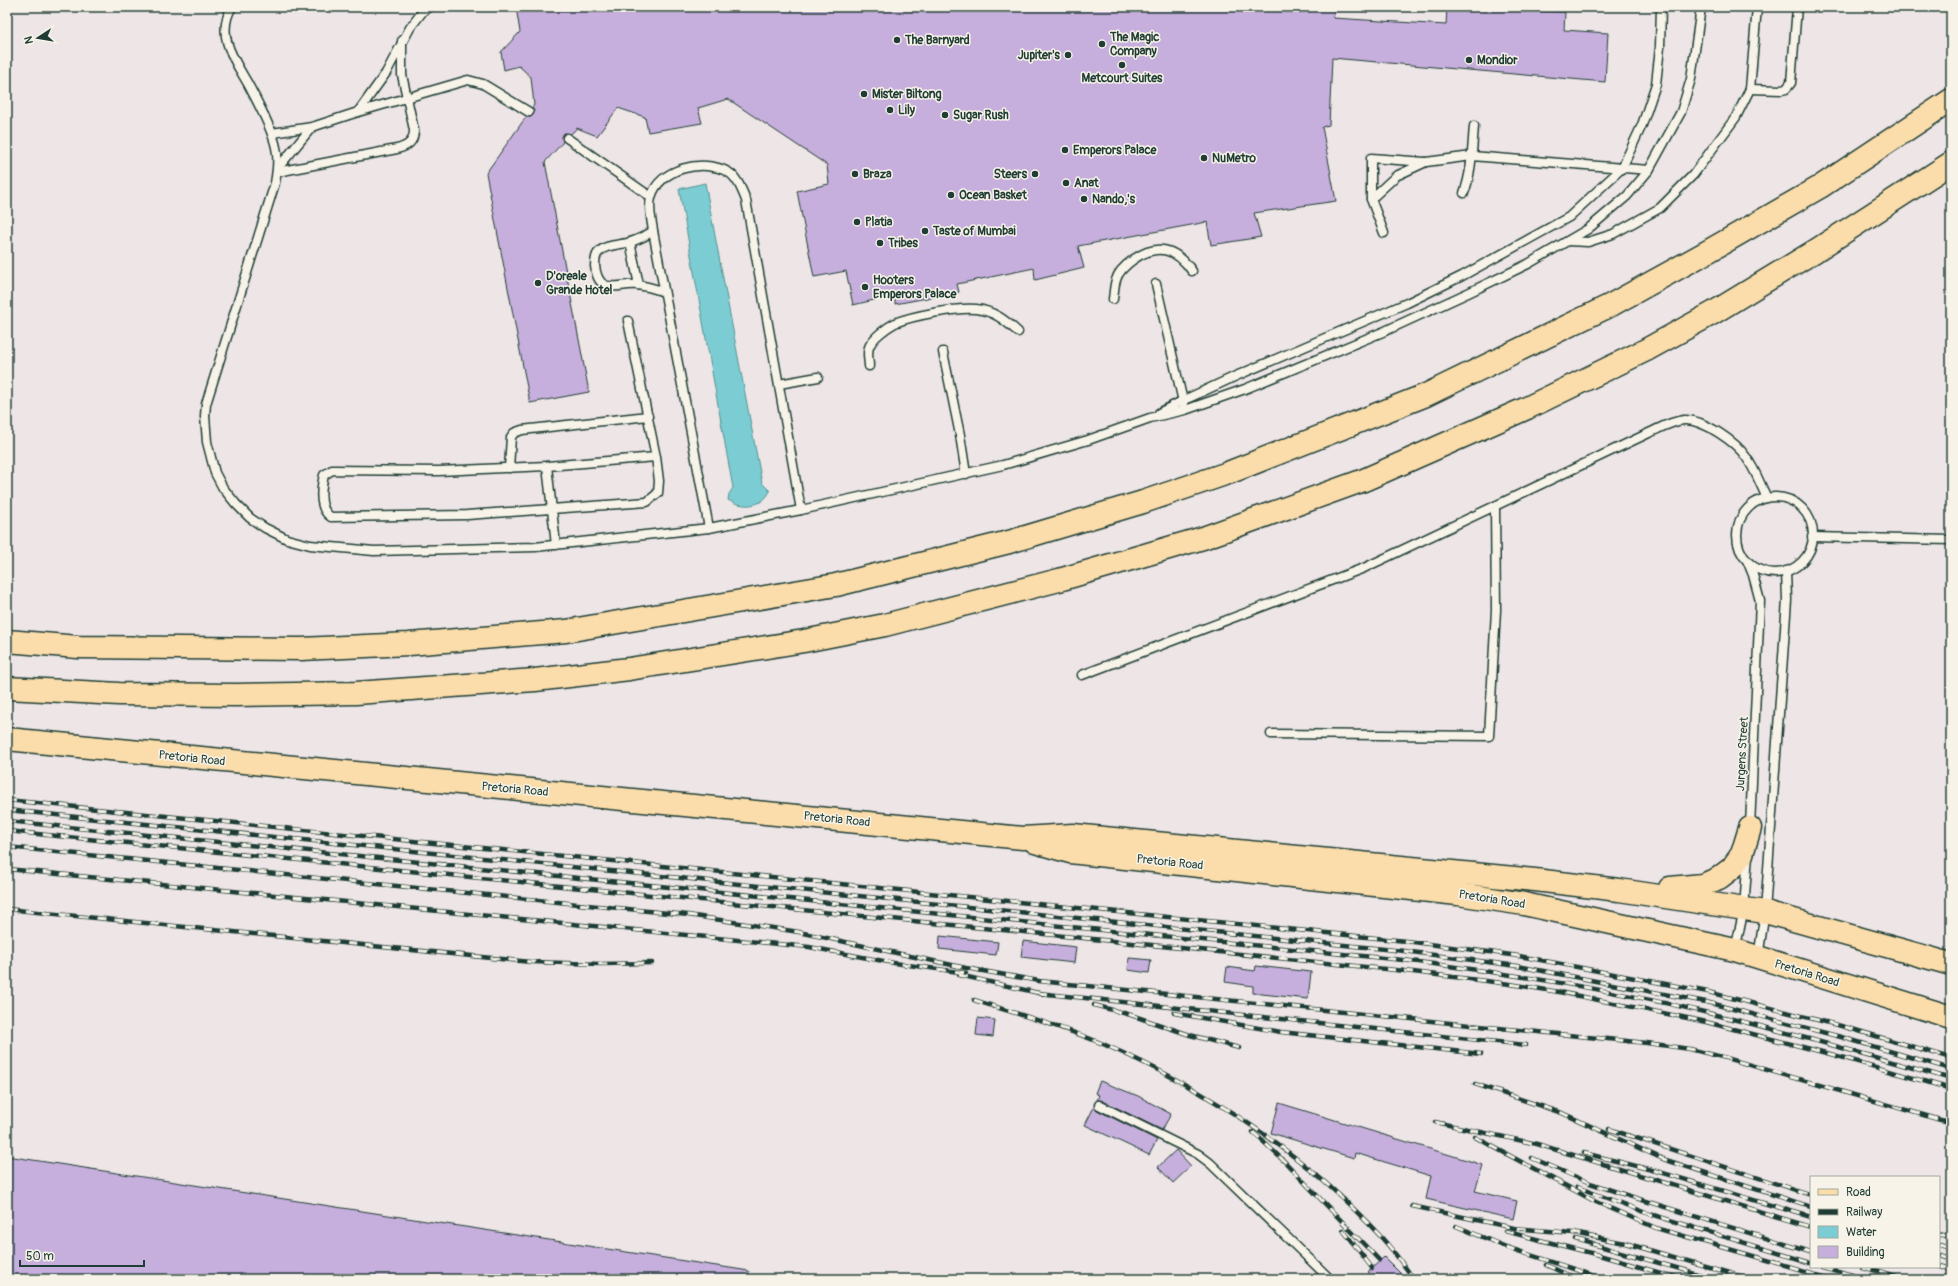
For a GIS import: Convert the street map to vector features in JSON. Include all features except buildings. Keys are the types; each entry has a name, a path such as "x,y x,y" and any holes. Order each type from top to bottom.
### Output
{"main road":[{"path":"7,641 78,647 301,649 410,644 566,631 836,585 1009,542 1143,502 1228,473 1426,395 1611,305 1707,252 1820,187 1951,100"},
{"path":"7,688 119,694 260,695 356,693 535,680 630,669 804,641 884,625 1059,580 1203,538 1364,480 1527,408 1646,350 1713,313 1815,251 1951,164"},
{"name":"Pretoria Road","path":"7,739 1023,838 1073,835 1535,880 1619,890 1755,911 1951,964"},
{"path":"1619,890 1695,887 1712,882 1732,868 1739,861 1750,828"},
{"name":"Pretoria Road","path":"1023,838 1070,852 1202,865 1480,897 1524,904 1735,950 1951,1017"}],"lane":[{"path":"232,7 226,25 227,45 230,56 248,84 272,133 278,155 275,183 214,375 205,410 205,427 210,458 223,488 250,518 264,528 287,539 310,546 374,551 534,547 709,528 801,510 966,474 1088,440 1150,418 1185,410 1245,389 1385,331 1490,283 1588,229 1627,196 1649,170 1683,106 1691,79 1701,7"},
{"path":"358,112 386,73 402,41 417,18 430,7"},
{"path":"1150,418 1182,401 1407,303 1462,276 1569,218 1622,168 1642,125 1656,84 1660,47 1661,7"},
{"path":"1568,241 1588,242 1613,234 1660,208 1693,175 1736,117 1750,89 1757,7"},
{"path":"1750,89 1782,90 1786,89 1791,83 1797,7"},
{"path":"277,170 405,147 411,143 414,137 414,130 402,75 402,41"},
{"path":"272,133 312,127 462,80 473,80 483,84 529,112"},
{"path":"1464,193 1468,183 1474,126"},
{"path":"277,170 312,127"},
{"path":"567,138 651,197"},
{"path":"1384,233 1371,200 1372,158 1426,162 1472,156 1649,170"},
{"path":"1371,200 1396,176 1426,162"},
{"path":"709,528 653,232 650,206 651,197 655,189 666,176 672,172 689,167 710,166 729,172 735,177 746,200 801,510"},
{"path":"653,232 630,242 607,247 599,252 595,261 596,269 601,283 608,287 639,285 664,292"},
{"path":"630,242 639,285"},
{"path":"1113,299 1116,280 1126,264 1145,252 1158,248 1176,255 1185,261 1192,271"},
{"path":"1156,284 1185,410"},
{"path":"869,366 868,350 870,344 879,334 894,324 920,316 962,309 976,309 1001,316 1018,332"},
{"path":"628,321 656,457 659,482 658,493 647,502 552,510 466,514 331,517 325,513 323,507 322,484 324,475 332,470 439,471 547,466 656,457"},
{"path":"943,352 960,435 966,474"},
{"path":"779,384 818,377"},
{"path":"509,468 511,437 514,433 522,430 648,416"},
{"path":"1082,675 1364,568 1656,429 1686,420 1712,429 1739,448 1751,464 1767,498"},
{"path":"547,466 556,545"},
{"path":"1767,498 1780,498 1794,502 1804,511 1811,523 1812,537 1810,548 1805,558 1797,566 1780,573 1765,572 1752,565 1740,549 1737,536 1739,523 1745,512 1754,503 1767,498"},
{"path":"1271,734 1489,736 1496,610 1495,506"},
{"path":"1812,537 1951,540"},
{"name":"Jurgens Street","path":"1747,560 1754,575 1760,601 1750,828 1758,958"},
{"name":"Jurgens Street","path":"1735,950 1755,911 1787,600 1786,571"},
{"path":"1099,1105 1204,1158 1330,1279"}],"water":[{"path":"705,183 762,483 770,491 767,497 762,501 752,505 734,503 728,500 729,494 733,488 679,189"}],"railway":[{"path":"7,800 1406,941 1519,956 1708,992 1845,1027 1951,1058"},
{"path":"7,810 1404,951 1517,966 1706,1002 1841,1037 1951,1069"},
{"path":"7,821 1441,965 1592,988 1667,1003 1797,1036 1951,1079"},
{"path":"7,831 1044,934 1405,971 1510,984 1559,992 1702,1021 1834,1055 1951,1089"},
{"path":"7,847 688,915 799,932 966,968 1039,981 1647,1043 1690,1049 1951,1123"},
{"path":"7,869 809,947 894,963 966,973"},
{"path":"7,909 531,962 602,964 652,963"},
{"path":"959,975 1043,994"},
{"path":"1038,993 1526,1045"},
{"path":"974,1000 1055,1026 1103,1044 1180,1081 1217,1103 1253,1126 1321,1179 1352,1207 1382,1238 1414,1279"},
{"path":"1094,1005 1131,1015 1190,1035 1239,1048"},
{"path":"1174,1013 1281,1032 1481,1054"},
{"path":"1475,1084 1562,1113 1663,1159 1810,1207"},
{"path":"1435,1122 1537,1144 1810,1227"},
{"path":"1609,1129 1810,1195"},
{"path":"1253,1132 1285,1162 1379,1260"},
{"path":"1475,1137 1596,1202 1656,1228 1833,1279"},
{"path":"1584,1153 1656,1171 1810,1217"},
{"path":"1532,1158 1590,1183 1810,1252"},
{"path":"1577,1187 1650,1214 1810,1263"},
{"path":"1412,1206 1514,1228 1573,1233 1625,1243 1750,1279"},
{"path":"1456,1226 1506,1247 1604,1279"},
{"path":"1343,1230 1372,1268"},
{"path":"1505,1231 1599,1255 1681,1279"},
{"path":"1940,1234 1951,1237"},
{"path":"1575,1239 1715,1279"},
{"path":"1940,1245 1951,1248"},
{"path":"1940,1255 1951,1259"},
{"path":"1546,1265 1577,1279"},
{"path":"1940,1265 1951,1269"},
{"path":"1828,1268 1866,1279"},
{"path":"1865,1268 1903,1279"}],"place":[{"name":"The Barnyard","path":"897,40"},
{"name":"The Magic Company","path":"1102,44"},
{"name":"Jupiter's","path":"1068,55"},
{"name":"Mondior","path":"1469,60"},
{"name":"Metcourt Suites","path":"1122,65"},
{"name":"Mister Biltong","path":"864,94"},
{"name":"Lily","path":"890,110"},
{"name":"Sugar Rush","path":"945,115"},
{"name":"Emperors Palace","path":"1065,150"},
{"name":"NuMetro","path":"1204,158"},
{"name":"Braza","path":"855,174"},
{"name":"Steers","path":"1035,174"},
{"name":"Anat","path":"1066,183"},
{"name":"Ocean Basket","path":"951,195"},
{"name":"Nando,'s","path":"1084,199"},
{"name":"Platia","path":"857,222"},
{"name":"Taste of Mumbai","path":"925,231"},
{"name":"Tribes","path":"880,243"},
{"name":"D'oreale Grande Hotel","path":"538,283"},
{"name":"Hooters Emperors Palace","path":"865,287"}]}
